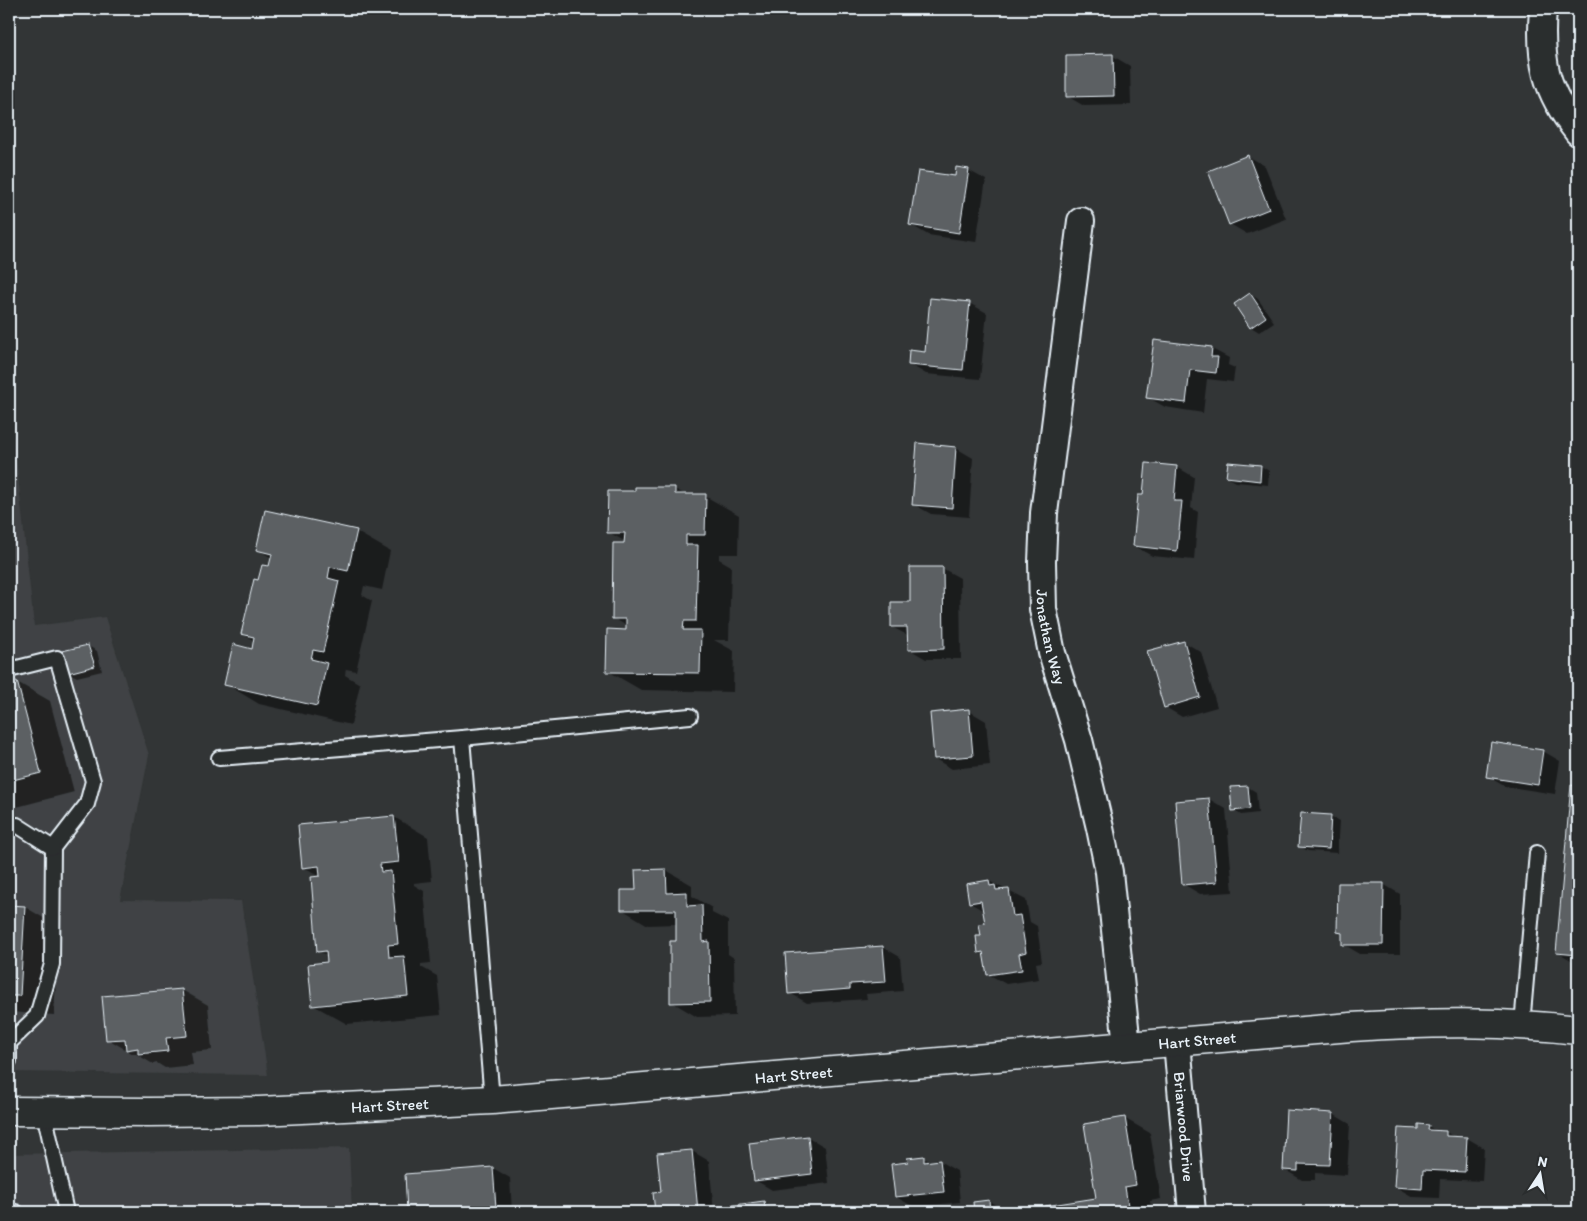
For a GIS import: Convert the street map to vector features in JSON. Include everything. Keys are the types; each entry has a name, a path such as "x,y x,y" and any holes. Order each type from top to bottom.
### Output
{"street":[{"path":"1543,9 1541,31 1542,57 1548,81 1558,103 1578,132"},
{"name":"Jonathan Way","path":"1081,221 1044,513 1043,609 1052,653 1079,740 1109,872 1127,1046"},
{"name":"Hart Street","path":"9,1111 250,1111 492,1100 1412,1023 1473,1022 1578,1030"},
{"name":"Briarwood Drive","path":"1177,1042 1192,1212"}],"lane":[{"path":"9,670 57,658 93,780 87,804 53,848 52,964 37,1016 9,1041 9,1062"},
{"path":"219,758 462,738 690,716"},
{"path":"462,738 492,1100"},
{"path":"9,827 17,826 53,848"},
{"path":"1522,1025 1536,853"},
{"path":"44,1112 66,1212"},
{"path":"9,1212 16,1212"}],"shaded area":[{"path":"9,391 34,626 105,617 149,755 120,900 241,901 268,1075 9,1072"},
{"path":"349,1148 352,1212 9,1212 9,1154"}],"building":[{"path":"1113,54 1114,96 1066,97 1066,55"},
{"path":"1248,155 1269,209 1229,225 1208,171"},
{"path":"956,167 969,169 959,233 909,225 918,171 955,176"},
{"path":"1250,293 1266,317 1250,328 1234,304"},
{"path":"930,298 970,302 963,370 908,365 909,350 925,352"},
{"path":"1154,340 1212,347 1211,357 1218,357 1216,373 1190,370 1186,403 1146,398"},
{"path":"917,443 956,447 952,508 912,505"},
{"path":"1228,462 1261,465 1260,481 1226,477"},
{"path":"1146,463 1177,466 1174,501 1182,501 1177,551 1133,546 1138,495 1143,495"},
{"path":"635,487 675,487 675,494 706,494 705,535 686,535 686,545 698,545 696,621 684,621 683,630 701,630 700,673 606,672 607,629 626,630 626,619 612,619 613,543 624,543 625,533 607,533 608,491 635,491"},
{"path":"265,510 357,530 348,571 330,567 328,578 339,581 323,652 313,650 311,659 327,663 317,706 224,685 233,644 252,649 254,637 241,634 254,579 258,580 262,565 269,566 272,554 256,550"},
{"path":"910,567 943,567 944,649 908,650 907,627 891,627 891,602 910,602"},
{"path":"1184,641 1200,697 1164,708 1147,651"},
{"path":"88,645 95,666 68,673 62,651"},
{"path":"17,681 41,773 9,781 9,683"},
{"path":"969,709 973,756 934,759 930,713"},
{"path":"1491,742 1543,750 1538,785 1486,777"},
{"path":"1571,785 1578,786 1578,955 1556,953"},
{"path":"1248,786 1250,809 1232,811 1230,787"},
{"path":"1209,798 1217,882 1182,885 1175,801"},
{"path":"1301,813 1331,815 1329,849 1298,847"},
{"path":"394,816 399,862 380,864 381,872 391,871 398,944 388,945 389,957 404,956 408,996 312,1006 308,964 327,962 326,951 317,952 311,877 320,876 319,866 302,868 298,825"},
{"path":"666,869 667,893 687,892 687,906 702,905 703,942 709,941 710,1002 670,1003 670,941 676,941 676,910 621,910 621,890 636,890 635,870"},
{"path":"989,880 990,886 995,885 996,890 1009,889 1013,916 1020,915 1026,952 1019,954 1022,970 987,975 983,952 978,953 976,936 981,936 979,924 985,923 981,901 969,903 966,884"},
{"path":"1338,883 1384,883 1383,945 1342,945 1342,933 1337,932"},
{"path":"9,905 25,906 20,996 9,996"},
{"path":"883,946 886,982 850,984 850,989 788,994 785,953"},
{"path":"182,989 187,1036 166,1038 168,1051 138,1054 138,1048 126,1050 125,1039 106,1040 102,996"},
{"path":"1286,1110 1333,1113 1330,1165 1298,1164 1298,1171 1283,1170"},
{"path":"1125,1117 1136,1185 1125,1187 1129,1212 1046,1212 1045,1206 1096,1198 1084,1124"},
{"path":"1418,1124 1429,1125 1428,1130 1446,1131 1446,1136 1467,1137 1465,1172 1423,1170 1422,1189 1394,1187 1398,1128 1418,1129"},
{"path":"808,1136 812,1174 754,1181 749,1143"},
{"path":"692,1150 698,1211 655,1212 653,1193 661,1192 657,1153"},
{"path":"924,1156 924,1162 940,1160 944,1192 895,1197 891,1164 908,1162 907,1158"},
{"path":"493,1167 496,1208 407,1212 405,1174"},
{"path":"989,1200 990,1212 974,1212 973,1202"},
{"path":"764,1201 766,1212 728,1212 727,1206"}]}
